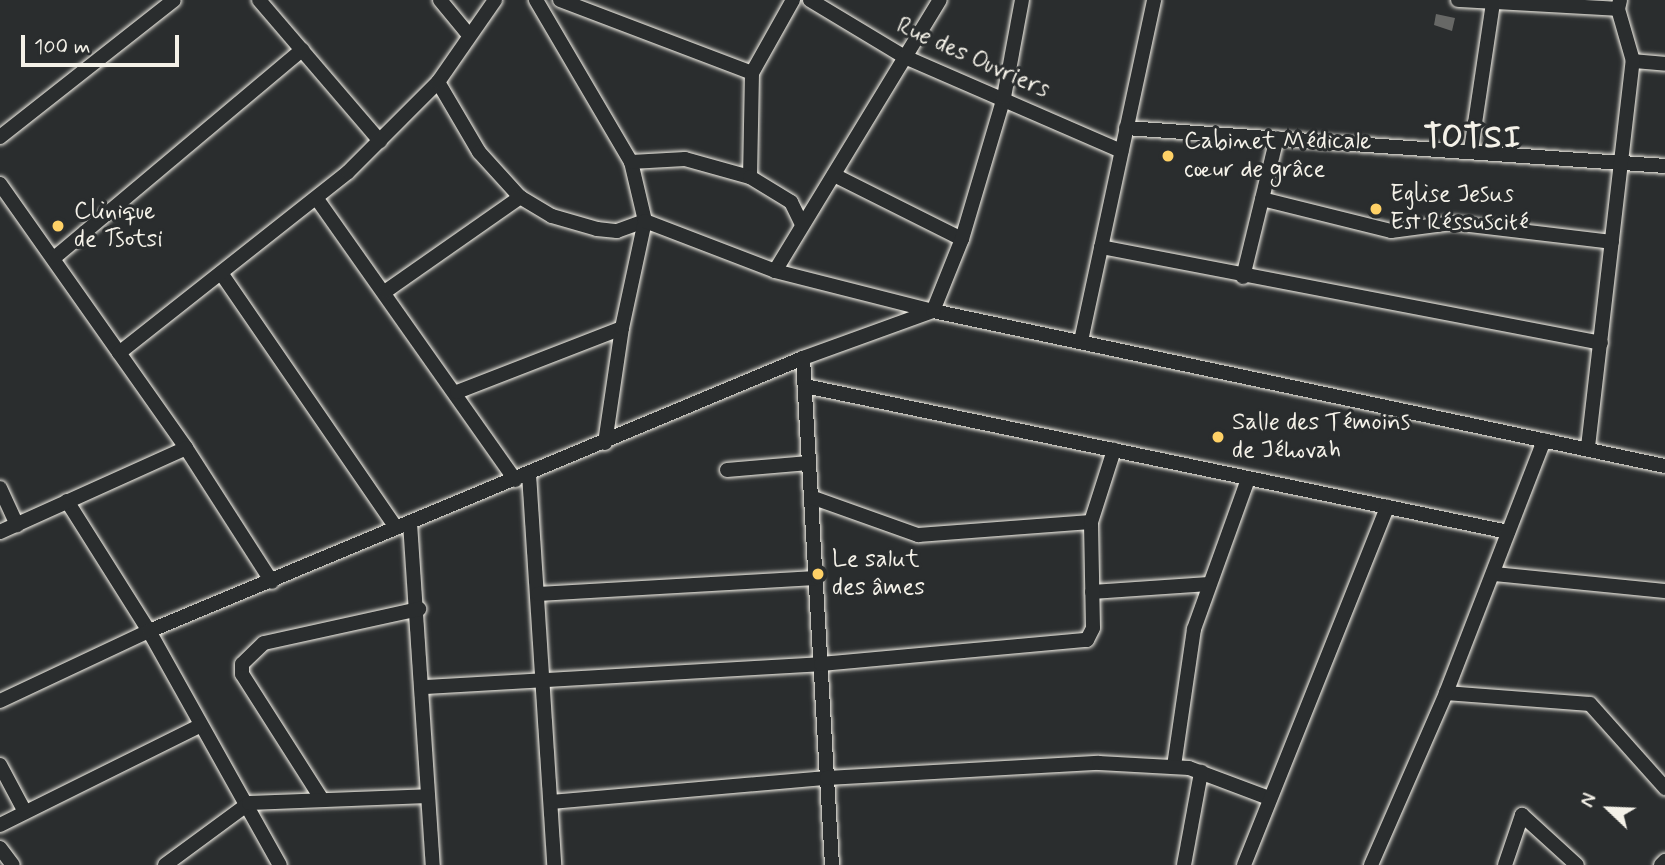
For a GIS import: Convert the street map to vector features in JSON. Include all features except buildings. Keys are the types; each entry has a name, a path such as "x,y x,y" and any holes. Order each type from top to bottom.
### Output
{"street":[{"path":"0,137 174,0"},
{"path":"259,0 380,141"},
{"path":"440,0 469,35"},
{"path":"119,353 317,199 380,141 438,82 495,0"},
{"path":"536,0 631,162 645,221 622,328 605,443"},
{"path":"560,0 752,73"},
{"path":"750,177 752,73 793,0"},
{"name":"Rue des Ouvriers","path":"810,0 905,57 1004,97 1121,151"},
{"path":"775,271 940,0"},
{"path":"0,701 149,631 605,443 803,358 933,311 962,239 1004,97 1022,0"},
{"path":"1081,341 1154,0"},
{"path":"1458,0 1619,5 1633,61 1588,447"},
{"path":"1471,150 1493,2"},
{"path":"54,258 302,50"},
{"path":"1633,61 1665,64"},
{"path":"438,82 479,152 520,197 552,216 597,229 617,231 645,221 775,271 933,311 1588,447 1665,466"},
{"path":"1126,128 1471,150 1665,166"},
{"path":"1243,277 1277,138"},
{"path":"631,162 685,159 750,177 791,202 802,225"},
{"path":"834,175 962,239"},
{"path":"0,184 186,448 272,582"},
{"path":"386,291 520,197"},
{"path":"317,199 386,291 515,480"},
{"path":"1262,199 1391,231 1453,223 1612,242"},
{"path":"1101,247 1243,277 1601,343"},
{"path":"221,273 396,528"},
{"path":"457,392 622,328"},
{"path":"803,358 832,865"},
{"path":"804,386 1508,532"},
{"path":"1371,865 1447,693 1544,440"},
{"path":"0,532 186,448"},
{"path":"424,687 821,664 1087,640 1093,628 1091,522 1114,450"},
{"path":"727,471 809,463"},
{"path":"529,474 554,865"},
{"path":"1174,766 1185,664 1209,584 1248,479"},
{"path":"0,488 17,525"},
{"path":"811,497 918,535 1091,522"},
{"path":"67,501 149,631 199,726 248,803 280,865"},
{"path":"1244,865 1387,507"},
{"path":"410,523 419,609 433,865"},
{"path":"1494,574 1665,592"},
{"path":"538,594 816,578"},
{"path":"1092,592 1209,584"},
{"path":"321,798 242,674 242,664 264,643 419,609"},
{"path":"1447,693 1590,704 1665,789"},
{"path":"0,825 199,726"},
{"path":"551,803 827,778 1099,763 1174,766 1201,772 1269,798"},
{"path":"0,765 25,812"},
{"path":"1184,865 1201,772"},
{"path":"165,865 248,803 321,798 428,796"},
{"path":"1505,865 1522,815 1577,865"},
{"path":"0,848 13,865"},
{"path":"1661,865 1665,861"}],"shaded area":[{"path":"1436,14 1455,18 1452,31 1434,25"}],"place":[{"name":"Cabinet Médicale cœur de grâce","path":"1168,156"},
{"name":"Eglise Jesus Est Réssuscité","path":"1376,209"},
{"name":"Clinique de Tsotsi","path":"58,226"},
{"name":"Salle des Témoins de Jéhovah","path":"1218,437"},
{"name":"Le salut des âmes","path":"818,574"}],"district":[{"name":"TOTSI","path":"1473,138"}]}
